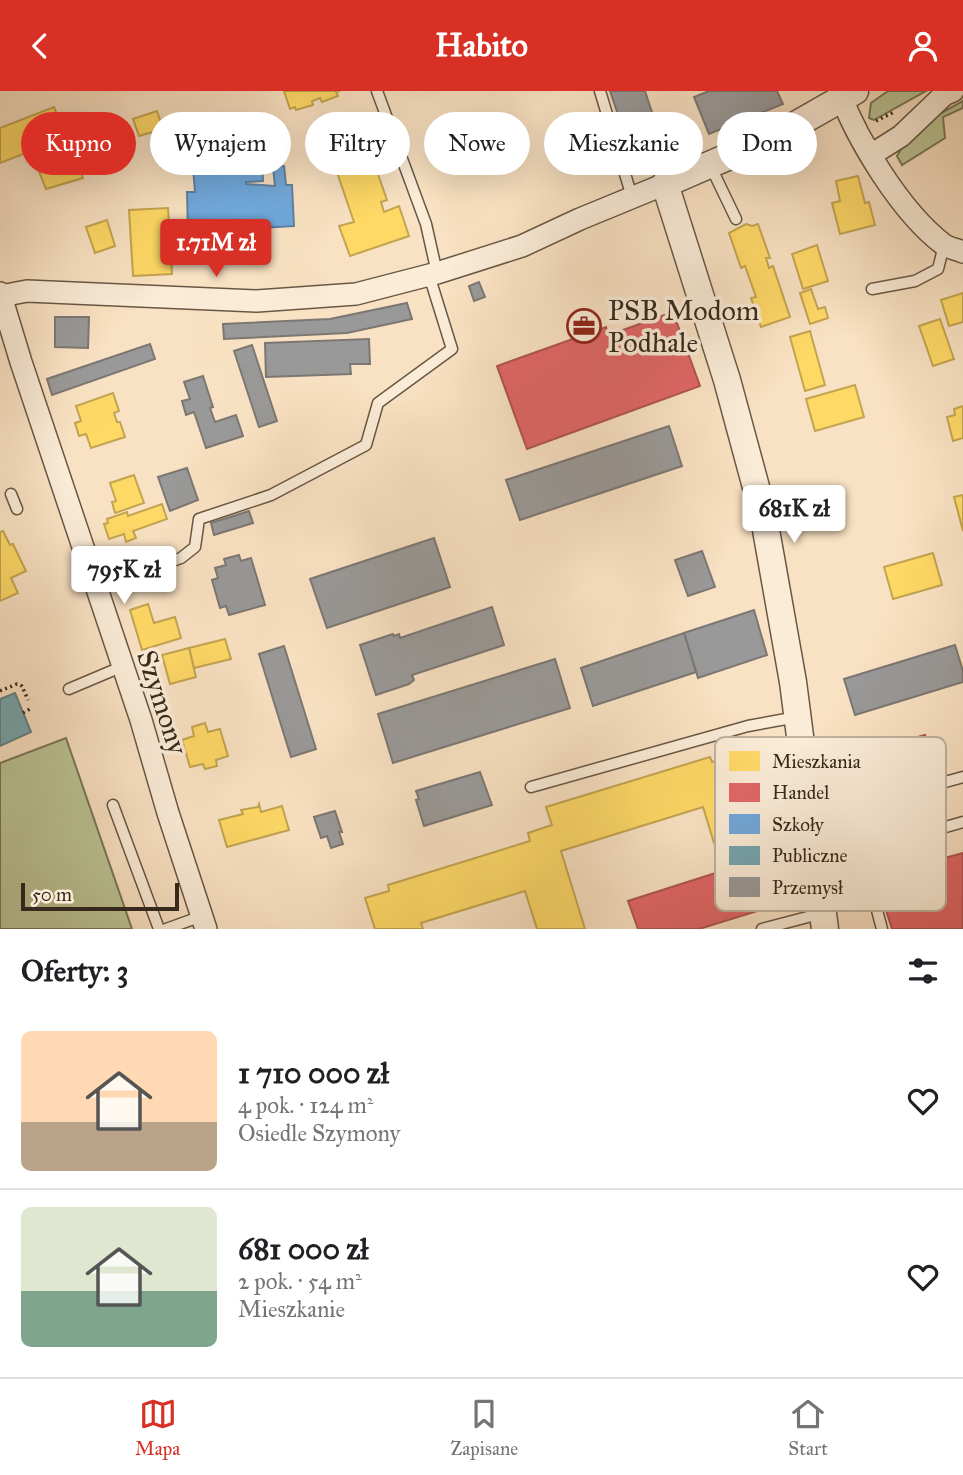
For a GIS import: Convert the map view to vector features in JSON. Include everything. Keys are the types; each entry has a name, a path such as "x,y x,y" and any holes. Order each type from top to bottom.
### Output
{"street":[{"path":"871,155 901,136 944,95 953,91"},
{"path":"0,295 27,291 257,301 356,294 522,247 776,136 845,94 871,155 913,214 954,248"},
{"path":"665,184 727,380 761,502 778,590 800,737"},
{"name":"Szymony","path":"0,295 121,667 141,720 204,923"}],"lane":[{"path":"97,588 181,558 195,547 199,519 271,495 366,445 378,403 452,349 433,274 426,224 377,91"},
{"path":"600,91 632,197"},
{"path":"710,165 736,219"},
{"path":"872,289 915,281 937,269 954,248"},
{"path":"11,494 17,509"},
{"path":"69,689 121,667"},
{"path":"531,787 748,726 797,717"},
{"path":"946,782 963,777"},
{"path":"113,805 159,929"},
{"path":"946,827 963,822"},
{"path":"877,911 882,929"},
{"path":"762,929 824,921"},
{"path":"166,929 204,923"}],"path":[{"path":"0,691 17,684 22,686 28,700"},
{"path":"23,713 30,709"}],"green space":[{"path":"888,91 926,91 874,120 869,118 871,103"},
{"path":"963,101 963,108 943,117 945,138 902,165 897,156 909,138 934,117"},
{"path":"66,738 132,929 0,929 0,763"}],"building: Mieszkania":[{"path":"284,91 340,91 336,92 338,96 322,102 320,98 312,101 313,105 296,110 295,107 290,109"},
{"path":"54,107 56,112 41,112"},
{"path":"150,113 150,133 139,136 136,118"},
{"path":"21,120 21,155 0,163 0,128"},
{"path":"40,175 82,175 83,178 46,189"},
{"path":"338,175 378,175 387,200 381,202 384,212 399,206 409,236 350,256 339,226 354,222"},
{"path":"858,176 865,203 869,202 875,225 840,234 832,203 840,201 836,181"},
{"path":"168,208 172,274 133,276 129,210"},
{"path":"107,220 115,246 95,253 86,227"},
{"path":"746,224 758,224 770,258 766,258 769,268 773,266 790,317 761,327 751,298 756,297 745,266 741,268 729,233"},
{"path":"817,245 828,281 803,289 792,254"},
{"path":"811,289 818,309 825,307 828,318 810,324 800,293"},
{"path":"963,293 963,322 949,326 941,300"},
{"path":"940,319 954,359 933,366 919,326"},
{"path":"810,331 825,385 805,391 790,337"},
{"path":"855,385 864,417 815,431 806,399"},
{"path":"113,393 119,411 114,413 125,437 91,448 86,434 79,436 75,423 81,421 76,406"},
{"path":"963,406 963,438 953,441 947,417 955,415 954,409"},
{"path":"134,475 144,503 115,513 112,502 116,501 110,483"},
{"path":"963,495 963,531 954,497"},
{"path":"162,504 167,519 133,531 136,538 126,542 124,534 109,539 104,524 108,523 107,519 127,512 128,516"},
{"path":"3,531 10,545 13,544 26,571 11,578 18,593 0,601 0,532"},
{"path":"933,553 942,585 893,599 884,567"},
{"path":"148,604 154,623 175,617 181,638 142,650 130,610"},
{"path":"225,639 231,659 194,668 189,648"},
{"path":"189,648 196,677 170,684 162,655"},
{"path":"205,723 208,732 220,729 228,756 216,760 217,766 205,769 203,764 190,767 182,740 194,736 192,727"},
{"path":"710,757 712,762 715,761 715,843 703,807 561,851 585,929 537,929 525,891 421,923 423,929 375,929 365,898 389,891 388,885 530,841 528,833 552,825 546,807"},
{"path":"259,804 261,812 282,806 289,830 227,847 219,820 243,814 241,810 258,807"}],"building: Handel":[{"path":"673,312 700,386 527,449 497,366 606,327 609,335"},
{"path":"963,853 963,929 892,929 886,911 946,911 946,858"},
{"path":"715,873 715,911 757,911 699,929 638,929 628,901"}],"building: Szkoły":[{"path":"194,175 263,175 263,181 246,184 275,186 274,175 285,175 286,185 292,185 294,226 188,232 187,192 195,192"}],"building: Publiczne":[{"path":"15,693 31,732 0,746 0,699"}],"building: Przemysł":[{"path":"610,91 645,91 652,112 617,112"},
{"path":"709,91 777,91 783,104 763,112 717,112 717,131 709,134 703,112 700,112 694,97"},
{"path":"479,282 485,297 474,301 469,286"},
{"path":"407,303 412,319 347,333 224,339 223,324 330,319"},
{"path":"55,317 89,317 88,348 55,347"},
{"path":"369,339 370,364 350,364 351,374 266,377 265,343"},
{"path":"150,344 155,359 52,395 47,379"},
{"path":"252,345 277,421 259,427 234,351"},
{"path":"203,376 215,422 236,415 243,436 206,448 194,412 186,415 182,401 190,399 184,382"},
{"path":"669,426 682,466 520,520 506,480"},
{"path":"187,468 198,500 170,511 158,477"},
{"path":"249,511 253,523 214,535 211,523"},
{"path":"434,538 450,587 327,628 310,579"},
{"path":"702,551 715,587 688,596 675,560"},
{"path":"239,555 241,561 251,558 265,605 229,615 226,606 220,608 212,580 218,578 215,568 226,565 224,559"},
{"path":"492,607 504,645 412,675 414,680 409,684 376,695 360,645 393,634 399,634 400,638"},
{"path":"754,610 767,655 698,678 684,633"},
{"path":"684,633 696,672 593,706 581,668"},
{"path":"955,645 963,671 963,682 855,715 844,679"},
{"path":"284,646 316,749 291,757 259,654"},
{"path":"555,659 570,708 393,763 378,714"},
{"path":"480,772 492,805 424,826 416,791"},
{"path":"335,811 343,844 331,848 327,836 321,838 314,817"}],"place":[{"name":"PSB Modom Podhale","path":"584,326"}]}
